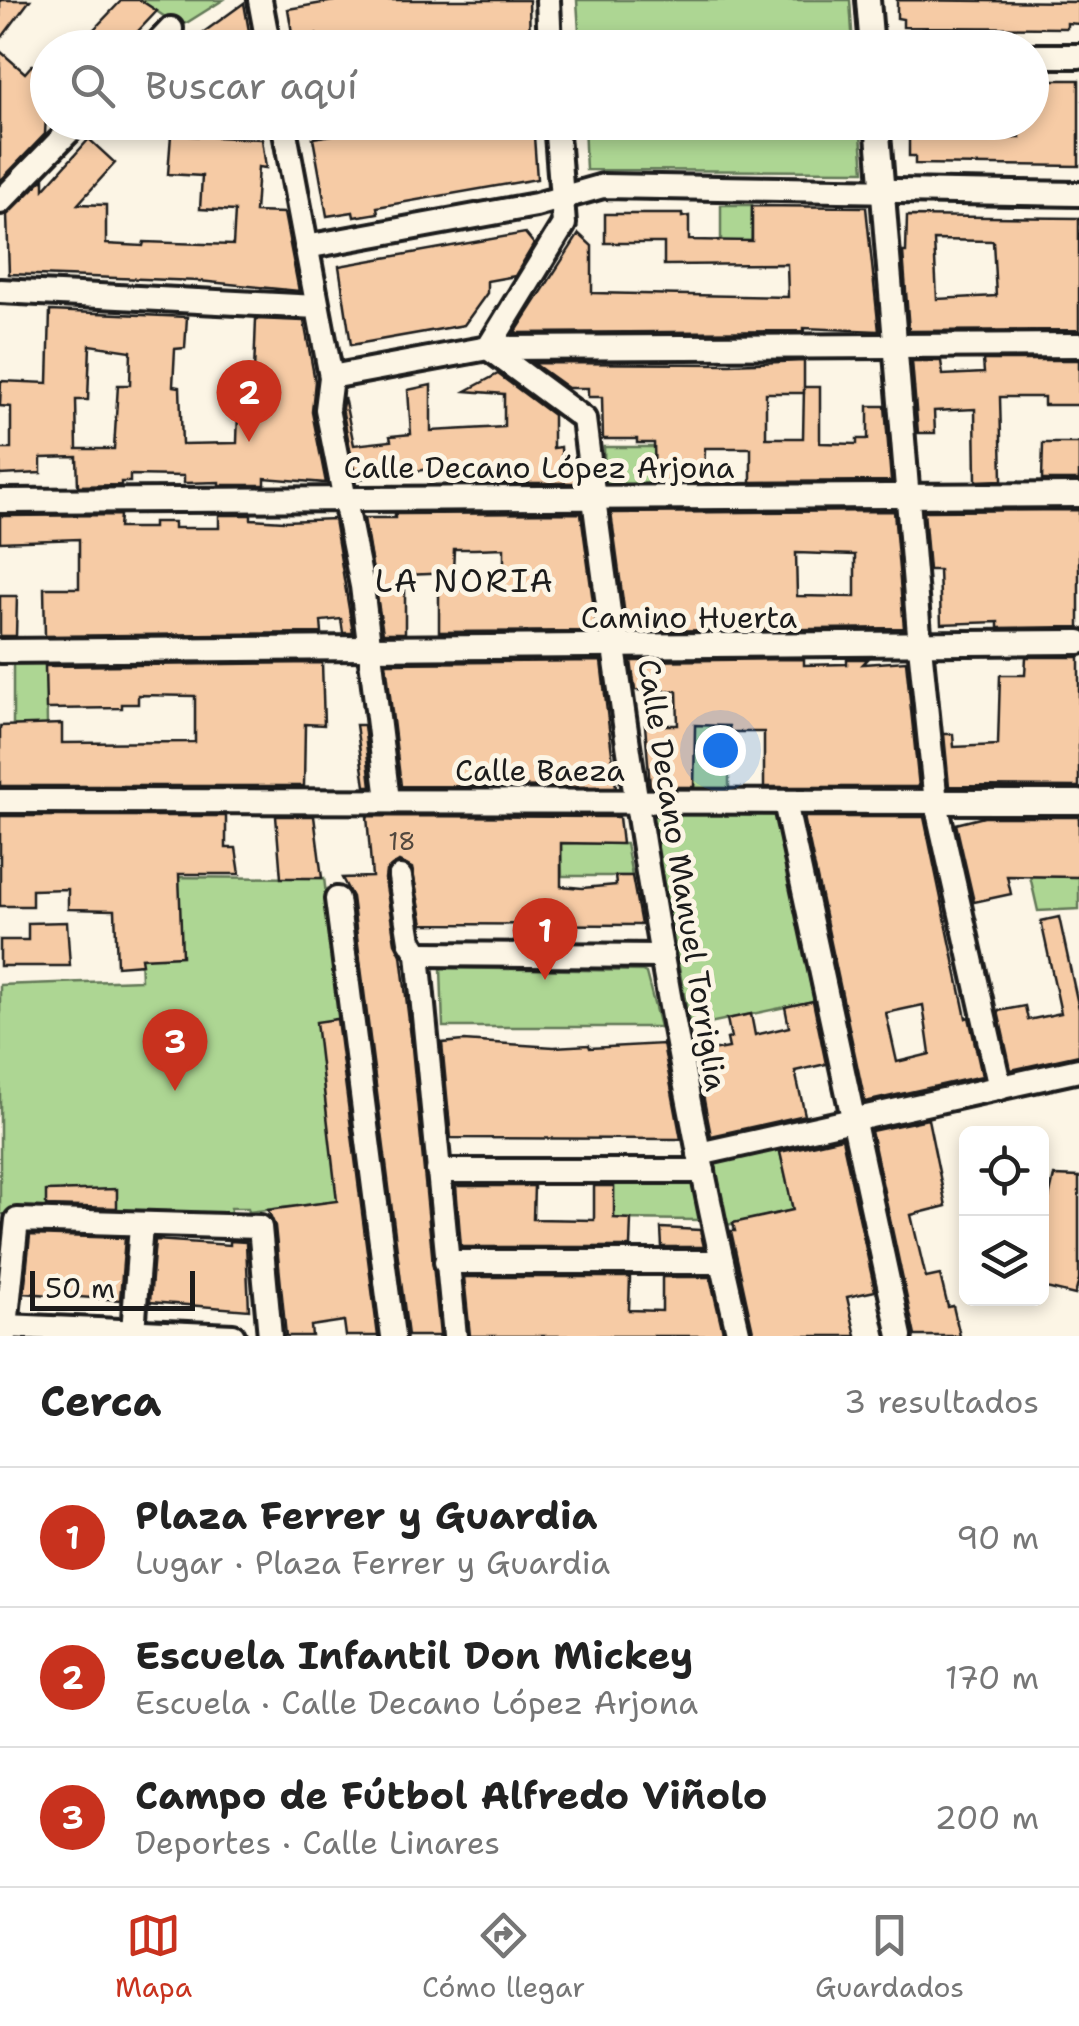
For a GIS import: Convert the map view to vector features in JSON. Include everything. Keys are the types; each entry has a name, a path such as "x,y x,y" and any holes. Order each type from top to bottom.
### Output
{"street":[{"path":"260,0 266,30"},
{"path":"548,0 549,30"},
{"path":"868,0 870,30"},
{"path":"1049,56 1079,56"},
{"path":"0,202 60,140"},
{"path":"287,140 331,377 327,409 362,586 388,800"},
{"path":"488,348 564,224 557,140"},
{"path":"880,140 936,802 1000,1088"},
{"path":"306,247 562,198 603,186 1079,194"},
{"path":"0,291 318,307"},
{"path":"331,377 488,348 1079,345"},
{"name":"Calle Decano Manuel Torriglia","path":"488,348 584,420 636,801 662,956 739,1336"},
{"name":"Calle Decano López Arjona","path":"0,501 1079,495"},
{"name":"Camino Huerta","path":"0,651 1079,642"},
{"name":"Calle Baeza","path":"0,800 1079,802"},
{"path":"784,802 900,1336"},
{"path":"400,877 410,941 418,954 455,1336"},
{"path":"337,899 393,1336"},
{"path":"418,954 662,956"},
{"path":"438,1170 701,1162 851,1118 1079,1070"},
{"path":"233,1336 5,1331 17,1220 260,1228 270,1336"},
{"path":"133,1332 141,1225"},
{"path":"446,1262 722,1262"}],"green space":[{"path":"140,0 223,0 180,27"},
{"path":"577,0 850,0 852,30 579,30"},
{"path":"585,140 861,140 864,171 586,170"},
{"path":"721,205 752,205 751,253 721,253"},
{"path":"604,447 655,447 655,486 605,486"},
{"path":"46,659 47,725 13,726 13,661"},
{"path":"695,725 729,725 729,790 694,791"},
{"path":"650,811 775,811 814,1001 690,1027"},
{"path":"561,843 626,844 632,876 562,876"},
{"path":"1030,876 1079,877 1079,909 1038,911"},
{"path":"137,877 324,878 363,1198 249,1212 248,1208 231,1208 230,1219 0,1214 0,985 141,980"},
{"path":"441,968 642,971 646,973 660,1027 443,1027"},
{"path":"779,1147 793,1210 727,1225 712,1160"},
{"path":"614,1181 694,1182 701,1220 614,1219"}],"building":[{"path":"0,0 30,0 0,40"},
{"path":"122,0 140,0 157,11 139,30 93,30"},
{"path":"340,0 529,0 530,30 292,30 288,9"},
{"path":"897,0 1079,2 1079,24 1067,23 1067,28 903,27 903,19 897,18"},
{"path":"244,3 249,30 207,30"},
{"path":"0,51 25,73 30,67 30,140 39,140 0,181"},
{"path":"1049,80 1079,80 1079,166 915,164 915,156 909,156 909,140 1049,140"},
{"path":"88,140 115,163 78,204 106,205 106,244 233,245 235,211 200,209 202,176 168,174 171,140 262,140 266,168 258,167 255,212 284,213 299,291 199,281 9,274 7,215 44,178 44,189"},
{"path":"313,140 534,140 537,179 377,207 378,213 327,216"},
{"path":"752,206 866,207 879,331 804,328 515,333 579,234 592,246 592,293 788,297 787,264 664,265 664,243 605,243 605,214 682,214 689,216 689,240 752,241"},
{"path":"907,216 1079,218 1079,330 909,331","holes":["934,240 993,241 996,296 937,299"]},
{"path":"525,233 534,244 515,276 487,281 487,293 464,325 351,345 339,266"},
{"path":"50,311 187,317 185,348 175,349 173,386 180,387 182,444 237,443 238,411 231,410 232,391 241,392 242,372 254,372 256,319 304,321 315,381 312,412 326,483 265,478 265,485 219,485 184,483 184,476 130,475 130,482 121,485 78,486 77,457 41,458 41,473 0,475 0,449 11,449 11,407 0,406 1,381 48,383","holes":["90,345 131,351 130,385 118,385 114,449 77,449 76,400 88,400"]},
{"path":"983,360 1079,360 1079,405 1044,405 1044,397 1000,397 1002,480 976,481 975,409 934,411 935,433 918,433 912,361 941,361 943,375 984,373"},
{"path":"804,361 804,387 820,387 820,443 857,444 857,439 868,439 868,406 885,406 891,481 751,482 751,448 705,448 701,482 655,482 654,443 603,439 602,397 588,397 588,388 568,388 533,363","holes":["766,393 804,393 803,438 766,438"]},
{"path":"498,374 553,415 553,448 561,447 562,467 575,467 577,483 460,483 460,471 446,471 446,467 356,479 342,408 344,397 354,445 391,441 390,436 411,434 408,390 431,385 431,431 504,427 504,394 466,391"},
{"path":"1043,443 1079,443 1079,480 1042,480"},
{"path":"1079,510 1079,627 998,628 998,622 941,624 939,570 929,570 924,511"},
{"path":"894,511 904,628 627,631 611,513","holes":["796,553 855,555 855,597 797,596"]},
{"path":"581,513 597,631 439,632 439,589 504,590 504,548 454,549 453,573 405,575 405,633 383,633 364,518 395,518 395,514"},
{"path":"120,515 119,528 153,528 153,522 174,522 174,528 219,528 219,515 284,521 334,519 353,633 343,633 341,619 321,621 322,633 45,636 44,588 79,588 79,539 0,542 0,516"},
{"path":"0,596 17,596 16,636 0,636"},
{"path":"1026,657 1079,657 1079,787 949,786 944,734 953,734 954,747 998,745 1000,675 1025,675"},
{"path":"804,659 804,665 847,664 847,659 868,659 863,664 906,661 919,787 764,787 764,732 730,732 729,726 695,725 694,787 650,787 645,725 678,725 677,691 635,690 631,661"},
{"path":"601,661 616,787 401,786 386,663"},
{"path":"322,663 324,725 305,724 304,786 0,786 0,726 62,724 62,743 195,742 195,696 138,695 138,704 122,704 122,708 46,709 45,666"},
{"path":"356,725 364,725 371,786 365,786"},
{"path":"0,816 226,816 226,848 236,848 240,874 179,874 182,956 141,958 142,964 117,966 115,910 68,909 68,889 32,890 32,906 0,906"},
{"path":"276,816 314,816 322,878 281,878"},
{"path":"367,816 619,817 622,844 561,843 561,886 616,885 615,876 632,876 641,925 423,924 412,868 399,862 386,871 411,1037 440,1336 408,1336 352,897 342,878 372,877"},
{"path":"804,817 924,817 982,1076 865,1102","holes":["923,1005 930,1054 897,1062 886,1013"]},
{"path":"984,817 1079,817 1079,877 1007,876 1011,894 974,902 956,824"},
{"path":"1059,917 1079,1009 1079,1055 1011,1070 998,1011 1025,1006 1028,1020 1061,1013 1041,921"},
{"path":"67,922 70,966 0,966 0,940 28,940 28,923"},
{"path":"813,1001 826,1064 795,1071 805,1115 711,1136 695,1054 729,1048 727,1019 751,1014 755,1035 789,1027 785,1007"},
{"path":"337,1019 378,1336 346,1336 344,1321 311,1326 312,1336 286,1336 275,1226 268,1210 337,1201 316,1022"},
{"path":"442,1043 590,1048 663,1044 681,1139 451,1138"},
{"path":"928,1119 946,1206 911,1215 926,1278 940,1275 960,1336 915,1336 871,1131"},
{"path":"842,1138 875,1291 847,1297 856,1336 754,1336 731,1231 735,1231 733,1223 793,1210 780,1152"},
{"path":"1054,1176 1079,1177 1079,1280 1075,1295 1049,1289 1049,1198"},
{"path":"456,1186 534,1186 533,1219 594,1220 594,1186 614,1186 614,1218 631,1219 630,1247 461,1247"},
{"path":"117,1189 117,1208 46,1206 46,1191"},
{"path":"661,1228 700,1230 704,1247 662,1247"},
{"path":"30,1235 125,1238 120,1300 24,1293"},
{"path":"155,1240 230,1245 230,1241 246,1242 249,1310 150,1302"},
{"path":"464,1277 630,1277 629,1310 662,1311 662,1277 710,1277 724,1336 470,1336"}],"place":[{"name":"Escuela Infantil Don Mickey","path":"249,442"},
{"name":"Plaza Ferrer y Guardia","path":"545,980"},
{"name":"Campo de Fútbol Alfredo Viñolo","path":"175,1091"}],"district":[{"name":"LA NORIA","path":"465,581"}]}
